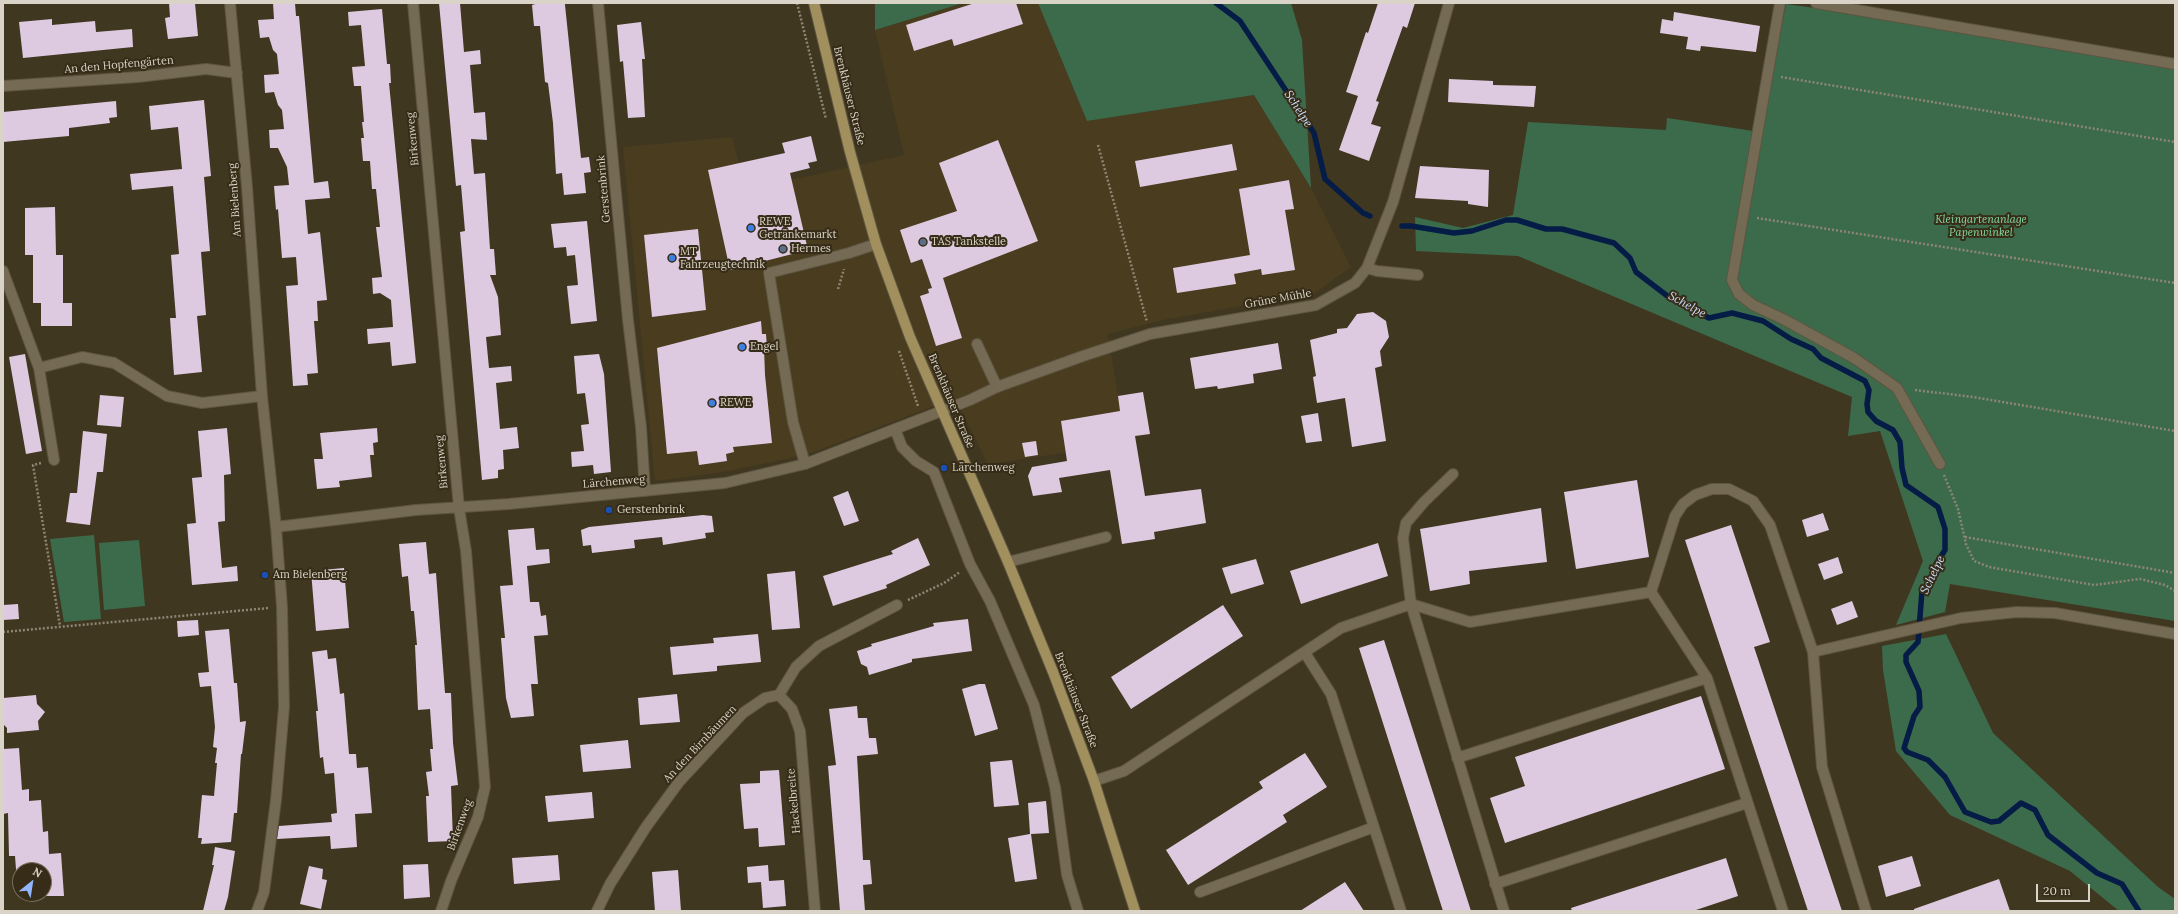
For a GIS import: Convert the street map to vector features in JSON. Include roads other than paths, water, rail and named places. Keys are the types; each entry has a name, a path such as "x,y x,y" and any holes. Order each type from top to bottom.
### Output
{"main road":[{"name":"Brenkhäuser Straße","path":"814,3 850,152 876,244 910,337 1008,562 1053,672 1094,781 1135,911"}],"street":[{"name":"Am Bielenberg","path":"230,3 237,73 262,396 276,527 282,607 284,707 271,840 264,892 257,911"},
{"name":"Birkenweg","path":"413,3 459,508 466,551 485,787 478,817 451,881 441,911"},
{"name":"Gerstenbrink","path":"598,3 628,320 641,427 645,491"},
{"name":"Grüne Mühle","path":"942,409 997,387 1150,334 1316,305 1355,283 1367,268 1393,202 1449,3"},
{"path":"1780,3 1732,280 1739,294 1753,304 1786,320 1854,358 1897,388 1940,464"},
{"path":"1816,3 2175,64"},
{"name":"An den Hopfengärten","path":"3,86 138,77 206,69 237,73"},
{"path":"805,464 792,422 769,273 849,253 876,244"},
{"path":"1367,268 1377,271 1418,275"},
{"path":"3,271 39,368 54,460"},
{"path":"977,344 997,387"},
{"path":"39,368 82,357 114,362 167,396 202,403 262,396"},
{"name":"Lärchenweg","path":"276,527 416,510 459,508 725,483 805,464 942,409"},
{"path":"895,429 902,447 916,461 934,472 970,564 990,601 1034,704 1055,787 1067,875 1078,911"},
{"path":"1454,474 1424,502 1406,523 1403,538 1411,604 1504,911"},
{"path":"1651,592 1675,516 1683,504 1695,495 1712,489 1729,489 1753,501 1770,525 1812,652 1822,767 1866,911"},
{"path":"1008,562 1106,537"},
{"path":"1094,781 1124,770 1305,653 1341,628 1411,604 1470,622 1651,592"},
{"path":"1651,592 1707,678 1783,911"},
{"path":"779,695 796,667 819,646 897,605"},
{"path":"1812,652 1898,634 1961,618 2011,612 2055,613 2175,634"},
{"path":"1305,653 1331,694 1401,911"},
{"path":"1457,758 1707,678"},
{"name":"An den Birnbäumen","path":"597,911 610,884 646,827 679,782 743,713 765,698 779,695"},
{"name":"Hackelbreite","path":"779,695 792,709 800,731 815,911"},
{"path":"1495,884 1747,803"},
{"path":"1200,892 1374,827"}],"waterway":[{"name":"Schelpe","path":"1216,3 1240,21 1314,133 1325,179 1363,213 1370,216"},
{"name":"Schelpe","path":"1402,226 1411,226 1454,233 1472,231 1506,220 1517,220 1546,229 1562,229 1614,243 1630,258 1636,272 1670,298 1709,318 1732,313 1763,321 1791,339 1813,349 1821,358 1865,381 1869,390 1867,404 1868,412 1876,421 1893,430 1900,442 1902,468 1906,485 1938,507 1945,529 1945,550 1936,564 1929,584 1922,591 1918,642 1906,655 1906,662 1919,691 1920,707 1914,716 1904,748 1907,752 1928,760 1945,777 1965,812 1991,822 1999,821 2021,803 2035,810 2048,835 2097,873 2122,884 2139,911"}],"place":[{"name":"REWE Getränkemarkt","path":"751,228"},
{"name":"TAS Tankstelle","path":"923,242"},
{"name":"Hermes","path":"783,249"},
{"name":"MT Fahrzeugtechnik","path":"672,258"},
{"name":"Engel","path":"742,347"},
{"name":"REWE","path":"712,403"},
{"name":"Lärchenweg","path":"944,468"},
{"name":"Gerstenbrink","path":"609,510"},
{"name":"Am Bielenberg","path":"265,575"}],"park label":[{"name":"Kleingartenanlage Papenwinkel","path":"1981,226"}]}
